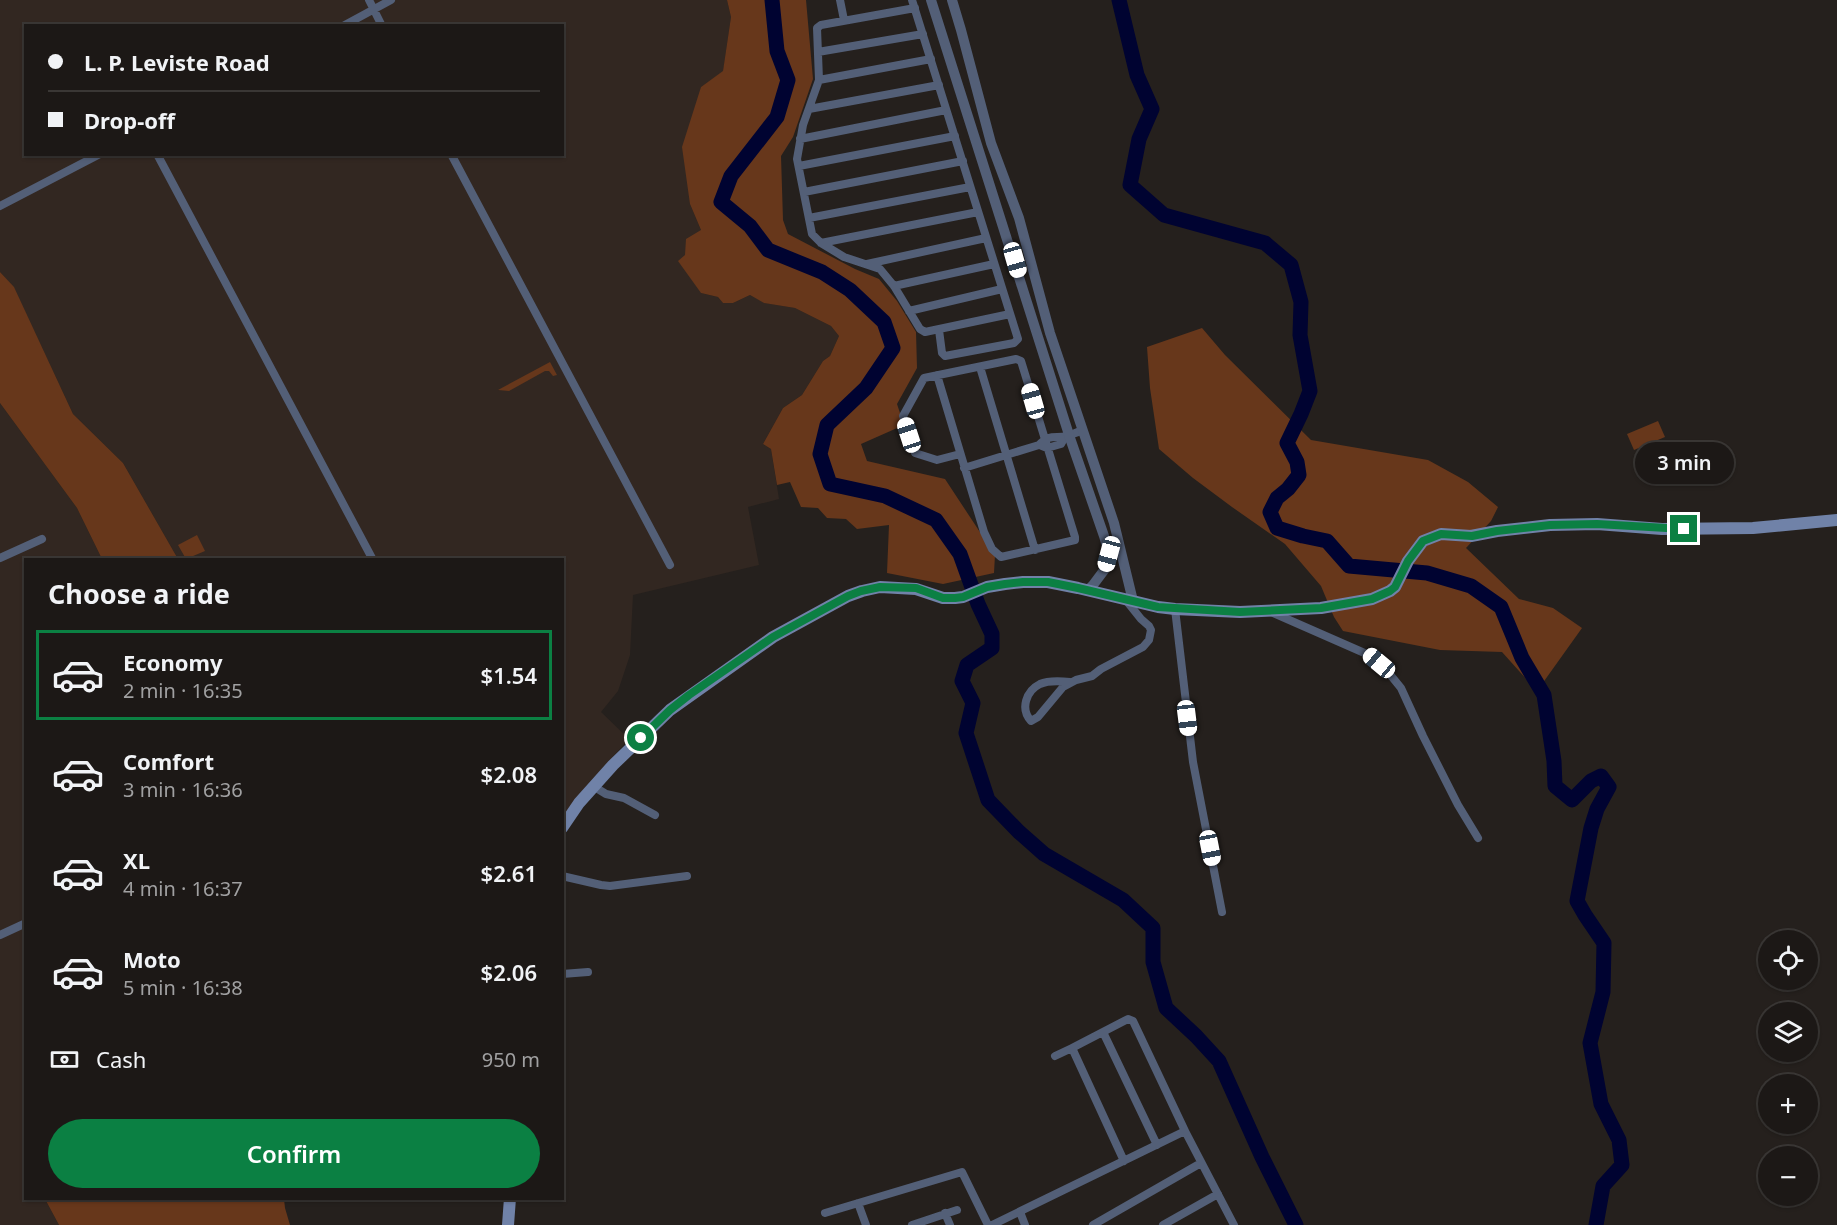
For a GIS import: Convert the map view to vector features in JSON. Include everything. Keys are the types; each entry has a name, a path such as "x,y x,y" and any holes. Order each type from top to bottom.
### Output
{"main road":[{"path":"564,825 593,786 662,718 689,695 773,637 861,591 880,587 916,588 943,598 955,598 987,587 1048,582 1174,609 1240,612 1321,608 1372,599 1395,587 1408,561 1423,541 1441,534 1472,536 1550,525 1597,524 1662,529 1753,528 1837,520"},
{"path":"508,1225 510,1200"}],"street":[{"path":"369,0 381,24"},
{"path":"347,24 391,0"},
{"path":"840,0 844,20"},
{"path":"931,0 1067,436 1109,554 1105,569 1088,590"},
{"path":"951,0 991,142 1019,218 1050,333 1114,523 1122,552 1129,600 1151,630 1149,640 1143,647 1092,676 1070,682 1050,681 1039,684 1027,696 1024,706 1028,719 1031,721 1038,717 1070,682"},
{"path":"939,330 942,352 945,356 1014,343 1018,338 914,4 821,25 817,27 819,80 800,139 797,159 812,234 821,243 844,256 880,268 922,331 939,330 1010,314"},
{"path":"818,52 923,34"},
{"path":"819,80 931,59"},
{"path":"809,109 939,85"},
{"path":"800,139 946,110"},
{"path":"799,166 955,136"},
{"path":"0,206 96,156"},
{"path":"158,156 372,558"},
{"path":"452,156 670,565"},
{"path":"804,192 963,161"},
{"path":"809,218 970,187"},
{"path":"821,243 978,212"},
{"path":"866,264 986,238"},
{"path":"894,286 994,264"},
{"path":"909,311 1002,289"},
{"path":"937,375 984,532 992,549 1001,557 1072,542 1075,539 1044,444 1021,361 1016,359 980,367 937,375 924,378 903,416 915,453 937,460 960,454"},
{"path":"980,367 1035,550"},
{"path":"964,468 1044,444 1054,435 1067,436 1083,430"},
{"path":"0,558 42,539"},
{"path":"1109,554 1122,552"},
{"path":"1174,609 1193,762 1222,912"},
{"path":"1268,611 1369,655 1388,672 1401,688 1458,805 1478,838"},
{"path":"593,786 606,794 624,798 655,815"},
{"path":"564,876 610,886 687,876"},
{"path":"0,934 24,924"},
{"path":"564,974 588,972"},
{"path":"1055,1056 1128,1019 1133,1021 1185,1131 1234,1225"},
{"path":"1103,1032 1157,1145"},
{"path":"1072,1048 1124,1161"},
{"path":"825,1213 962,1172 990,1225 1185,1131"},
{"path":"1093,1225 1202,1163"},
{"path":"1164,1225 1218,1194"},
{"path":"858,1203 866,1225"},
{"path":"912,1225 957,1210"},
{"path":"1020,1212 1025,1225"},
{"path":"945,1213 950,1225"}],"shaded area":[{"path":"0,0 727,0 731,17 723,72 701,87 690,204 701,230 701,293 718,297 723,303 733,303 750,295 765,303 795,308 831,326 839,336 830,356 823,361 802,395 783,408 763,444 771,449 779,499 748,507 759,565 633,595 630,655 618,691 601,712 629,739 564,815 564,558 177,558 123,463 73,414 14,288 0,272"},
{"path":"727,0 806,0 813,79 793,137 781,156 783,220 788,234 879,279 897,301 916,332 917,368 897,404 904,425 861,444 867,461 945,479 995,555 994,573 943,584 887,573 889,525 857,529 846,519 827,518 818,508 801,507 790,482 777,485 771,449 763,444 783,408 802,395 823,361 830,356 839,336 831,326 795,308 764,303 750,295 733,303 723,303 718,297 701,293 678,261 685,255 686,239 701,230 690,204 682,147 701,87 723,71 731,17"},
{"path":"0,272 14,287 73,414 123,463 177,558 102,558 77,508 0,403"},
{"path":"1202,328 1225,355 1311,440 1428,460 1468,482 1498,507 1491,521 1466,548 1519,599 1553,608 1582,628 1537,691 1502,652 1440,650 1343,631 1334,617 1321,586 1285,544 1193,478 1159,449 1150,388 1147,347"},
{"path":"550,362 557,375 553,376 549,371 545,371 509,391 498,390"},
{"path":"0,403 77,508 102,558 24,558 24,1200 46,1200 59,1225 0,1225"},
{"path":"1658,421 1665,437 1634,450 1627,434"},
{"path":"197,535 205,551 185,558 178,545"},
{"path":"46,1200 284,1200 290,1225 59,1225"}],"waterway":[{"path":"772,0 777,51 788,80 777,117 731,176 721,202 750,226 768,250 822,272 850,290 884,322 893,348 866,388 827,425 820,454 830,484 885,496 936,520 960,554 978,604 992,634 992,648 967,665 962,681 973,703 966,733 988,800 1044,854 1123,900 1153,928 1153,962 1166,1008 1219,1061 1262,1157 1296,1225"},
{"path":"1119,0 1137,75 1152,109 1139,139 1130,185 1164,215 1265,243 1291,265 1301,302 1300,335 1310,391 1287,443 1297,462 1299,475 1277,498 1270,512 1277,528 1327,541 1349,566 1427,573 1471,586 1501,607 1522,658 1544,695 1554,761 1555,786 1572,800 1591,781 1601,776 1609,787 1597,809 1591,828 1577,901 1604,943 1603,992 1590,1043 1601,1104 1619,1140 1622,1165 1603,1186 1596,1225"}],"route":[{"path":"641,738 689,695 773,637 848,596 880,587 916,588 943,598 955,598 987,587 1023,582 1048,582 1174,609 1240,612 1321,608 1372,599 1390,591 1395,587 1408,561 1423,541 1441,534 1472,536 1550,525 1597,524 1684,529"}]}
